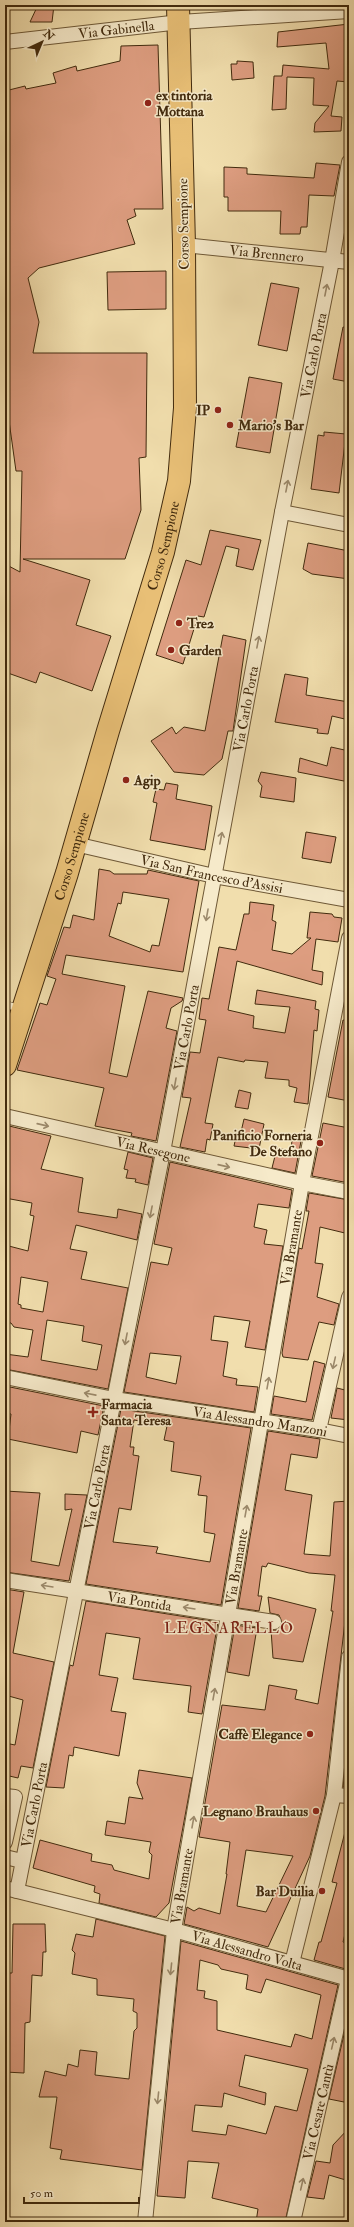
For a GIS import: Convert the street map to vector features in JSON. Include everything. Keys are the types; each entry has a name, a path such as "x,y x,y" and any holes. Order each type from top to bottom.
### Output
{"main road":[{"name":"Corso Sempione","path":"5,1065 14,1007 75,844 163,552 179,481 185,408 184,244 179,14"}],"street":[{"name":"Via Gabinella","path":"5,42 179,14 349,10"},
{"name":"Via Carlo Porta","path":"11,1890 22,1861 163,1152 282,512 332,261 349,162"},
{"name":"Via Brennero","path":"184,244 349,262"},
{"path":"282,512 349,525"},
{"name":"Via San Francesco d'Assisi","path":"75,844 214,876 349,900"},
{"name":"Via Bramante","path":"145,2222 174,1930 302,1184 347,956 349,938"},
{"name":"Via Resegone","path":"5,1116 302,1184 349,1192"},
{"path":"319,1430 349,1297"},
{"name":"Via Alessandro Manzoni","path":"5,1377 114,1399 261,1423 319,1430 349,1436"},
{"name":"Via Pontida","path":"5,1580 274,1622"},
{"path":"292,1963 334,1795 349,1657"},
{"path":"334,1795 349,1796"},
{"path":"5,1796 15,1797 5,1842"},
{"path":"5,1857 22,1861"},
{"name":"Via Alessandro Volta","path":"11,1890 174,1930 348,1979"},
{"name":"Via Cesare Cantù","path":"293,2222 348,1979"}],"building":[{"path":"38,5 54,5 52,22 30,22"},
{"path":"349,24 349,82 337,81 331,116 342,117 341,131 314,132 315,123 329,106 313,105 314,78 287,77 286,109 272,110 274,76 282,76 283,65 329,69 326,43 277,47 278,32"},
{"path":"158,45 163,209 134,209 136,216 127,220 135,244 39,268 28,278 39,322 33,353 147,353 146,457 139,458 141,510 125,559 23,559 90,580 76,625 111,636 92,691 40,672 36,683 5,672 5,564 20,572 22,471 16,471 5,392 5,91 25,86 26,89 56,83 53,73 76,66 77,71 120,61 121,46"},
{"path":"237,61 253,62 254,78 232,80 231,64 237,64"},
{"path":"316,163 340,165 334,196 309,195 307,227 301,227 300,234 280,234 281,211 228,211 228,197 224,197 224,167 247,168 247,174 314,178"},
{"path":"166,271 166,309 108,310 107,272"},
{"path":"271,283 299,288 287,351 258,345"},
{"path":"343,327 349,328 349,382 333,379"},
{"path":"249,377 282,383 270,453 236,447"},
{"path":"324,432 346,434 339,493 311,489 318,435 324,436"},
{"path":"210,530 261,540 253,570 236,566 239,549 226,546 204,617 198,616 183,664 156,655 186,560 201,565"},
{"path":"308,543 349,551 349,579 312,574 303,569"},
{"path":"223,635 246,640 233,731 228,731 222,759 204,775 174,772 151,741 172,727 176,734 184,727 205,731"},
{"path":"285,674 308,678 306,695 349,702 349,720 332,716 328,734 317,733 318,729 275,722"},
{"path":"331,747 349,751 349,782 298,772 300,758 327,766"},
{"path":"261,772 296,778 294,802 260,797 262,786 258,781"},
{"path":"166,783 178,785 176,799 212,806 205,850 150,840 157,803 153,802 156,789 164,790"},
{"path":"306,832 336,837 331,863 302,858"},
{"path":"99,869 110,871 114,874 147,874 148,870 199,881 183,972 66,955 62,974 125,986 109,1073 127,1077 148,991 183,998 182,1001 171,1008 166,1028 177,1031 156,1141 131,1136 132,1133 95,1126 104,1088 17,1070 40,1003 47,1005 56,979 47,976 64,927 70,928 73,915 94,920","holes":["123,892 169,899 159,946 152,945 150,952 109,936 118,903 121,904"]},
{"path":"250,902 274,905 272,920 276,922 272,950 292,954 311,938 307,938 310,912 332,914 334,917 342,918 338,942 316,939 312,970 323,972 322,985 237,961 228,1010 254,1016 253,1028 285,1033 290,1007 255,1004 257,990 316,1001 315,1009 319,1010 317,1031 314,1030 308,1104 294,1102 297,1088 289,1086 289,1080 265,1078 268,1062 245,1060 244,1062 218,1057 205,1123 213,1124 210,1140 207,1139 205,1152 180,1147 191,1098 182,1097 190,1052 200,1053 206,1020 199,1019 202,998 209,999 219,947 236,950 244,914 249,914"},
{"path":"343,1020 349,1021 349,1101 328,1097"},
{"path":"239,1090 251,1093 248,1109 235,1107"},
{"path":"244,1119 264,1124 259,1149 234,1146 237,1132 241,1132"},
{"path":"323,1123 349,1128 349,1183 312,1176"},
{"path":"5,1125 51,1136 41,1169 83,1178 78,1212 117,1218 118,1209 142,1214 137,1240 76,1225 70,1249 87,1252 81,1279 128,1288 108,1389 5,1369 5,1354 28,1357 33,1330 14,1327 11,1323 5,1322 5,1245 28,1251 34,1216 30,1215 32,1203 5,1198","holes":["21,1277 48,1282 43,1312 21,1308 21,1305 18,1304","47,1320 84,1326 82,1341 102,1345 97,1370 41,1360"]},
{"path":"292,1140 301,1141 295,1173 272,1168 277,1148 291,1151"},
{"path":"128,1152 153,1158 148,1185 135,1182 136,1179 126,1178 128,1170 124,1169"},
{"path":"170,1162 292,1190 289,1208 258,1204 254,1227 267,1230 264,1244 283,1246 265,1350 245,1347 250,1321 214,1316 211,1340 228,1342 223,1376 237,1379 236,1385 258,1387 254,1412 124,1392 151,1262 168,1265 172,1248 154,1244","holes":["150,1353 181,1356 176,1384 146,1377"]},
{"path":"309,1193 349,1200 349,1234 320,1227 315,1263 323,1264 317,1297 339,1304 334,1325 319,1322 308,1360 283,1357 282,1353 299,1248 302,1249 309,1211 306,1211"},
{"path":"314,1361 325,1364 312,1420 271,1414 274,1396 306,1402"},
{"path":"5,1386 104,1406 98,1435 81,1431 77,1453 8,1439 11,1414 5,1413"},
{"path":"337,1388 349,1391 349,1420 331,1418"},
{"path":"121,1409 251,1428 221,1605 86,1584","holes":["134,1420 167,1426 164,1440 174,1442 171,1471 201,1476 198,1495 207,1496 204,1532 215,1534 210,1562 156,1553 158,1547 113,1542 119,1508 131,1510 139,1456 133,1455 134,1447 130,1447"]},
{"path":"268,1431 320,1439 317,1458 291,1454 285,1490 312,1495 304,1554 330,1556 334,1502 349,1501 349,1586 325,1796 310,1856 268,1947 184,1924 187,1907 194,1911 199,1908 220,1914 227,1874 230,1842 199,1837 222,1705 265,1710 269,1685 297,1690 295,1699 318,1704 333,1611 331,1611 335,1575 309,1573 268,1563 266,1567 262,1566 258,1596 262,1596 259,1611 238,1608","holes":["246,1850 293,1856 266,1912 237,1906"]},
{"path":"5,1491 40,1493 31,1561 59,1566 72,1509 65,1510 65,1494 87,1495 69,1581 5,1572"},
{"path":"5,1589 24,1592 13,1653 54,1662 33,1768 21,1766 18,1778 5,1775 5,1743 15,1745 23,1700 5,1695"},
{"path":"268,1597 316,1609 303,1662 273,1658 271,1630 277,1630 282,1623 279,1615 270,1613"},
{"path":"86,1601 218,1622 202,1714 188,1712 191,1686 133,1679 140,1638 106,1633 99,1675 118,1678 111,1711 126,1713 119,1756 74,1747 73,1756 69,1755 64,1788 46,1787 70,1665 73,1666"},
{"path":"235,1625 257,1628 249,1676 227,1672"},
{"path":"349,1736 349,1787 343,1787"},
{"path":"139,1770 192,1778 169,1903 156,1917 99,1903 100,1894 94,1892 95,1886 33,1868 40,1840 92,1854 91,1861 112,1865 114,1870 149,1879 152,1855 149,1852 151,1842 105,1835 107,1821 125,1824 129,1797 143,1799 137,1783"},
{"path":"345,1832 349,1832 349,1918 343,1942 349,1944 349,1970 314,1960 319,1942 321,1942 337,1883 332,1882"},
{"path":"96,1919 165,1936 142,2170 60,2159 62,2150 50,2148 57,2097 39,2097 45,2071 66,2076 68,2064 78,2067 80,2050 97,2052 95,2075 129,2079 134,2031 137,2028 137,2013 133,2011 134,1999 97,1995 97,1979 72,1974 75,1953 72,1950 76,1934 93,1937"},
{"path":"13,1924 45,1924 46,1952 43,1952 42,1976 32,1975 30,2022 25,2023 24,2073 5,2072 5,1973 12,1973"},
{"path":"181,1941 338,1985 285,2222 256,2222 258,2209 212,2198 219,2163 188,2161 185,2198 157,2196","holes":["200,1960 218,1965 221,1969 248,1975 246,1989 261,1993 266,1979 321,1995 312,2039 295,2034 291,2047 217,2030 217,2001 204,1998 205,1991 197,1990","245,2055 308,2069 297,2111 275,2106 266,2134 228,2125 226,2135 192,2131 195,2105 222,2107 224,2093 265,2105 266,2093 239,2086"]},
{"path":"349,2013 349,2103 329,2099"},
{"path":"349,2128 349,2181 329,2175 324,2199 307,2197 316,2161 330,2163 333,2145"}],"place":[{"name":"ex tintoria Mottana","path":"148,103"},
{"name":"IP","path":"218,410"},
{"name":"Mario's Bar","path":"230,425"},
{"name":"Tre2","path":"179,623"},
{"name":"Garden","path":"171,650"},
{"name":"Agip","path":"126,780"},
{"name":"Panificio Forneria De Stefano","path":"320,1143"},
{"name":"Farmacia Santa Teresa","path":"93,1412"},
{"name":"Caffè Elegance","path":"310,1734"},
{"name":"Legnano Brauhaus","path":"316,1811"},
{"name":"Bar Duilia","path":"322,1891"}],"district":[{"name":"LEGNARELLO","path":"229,1627"}]}
